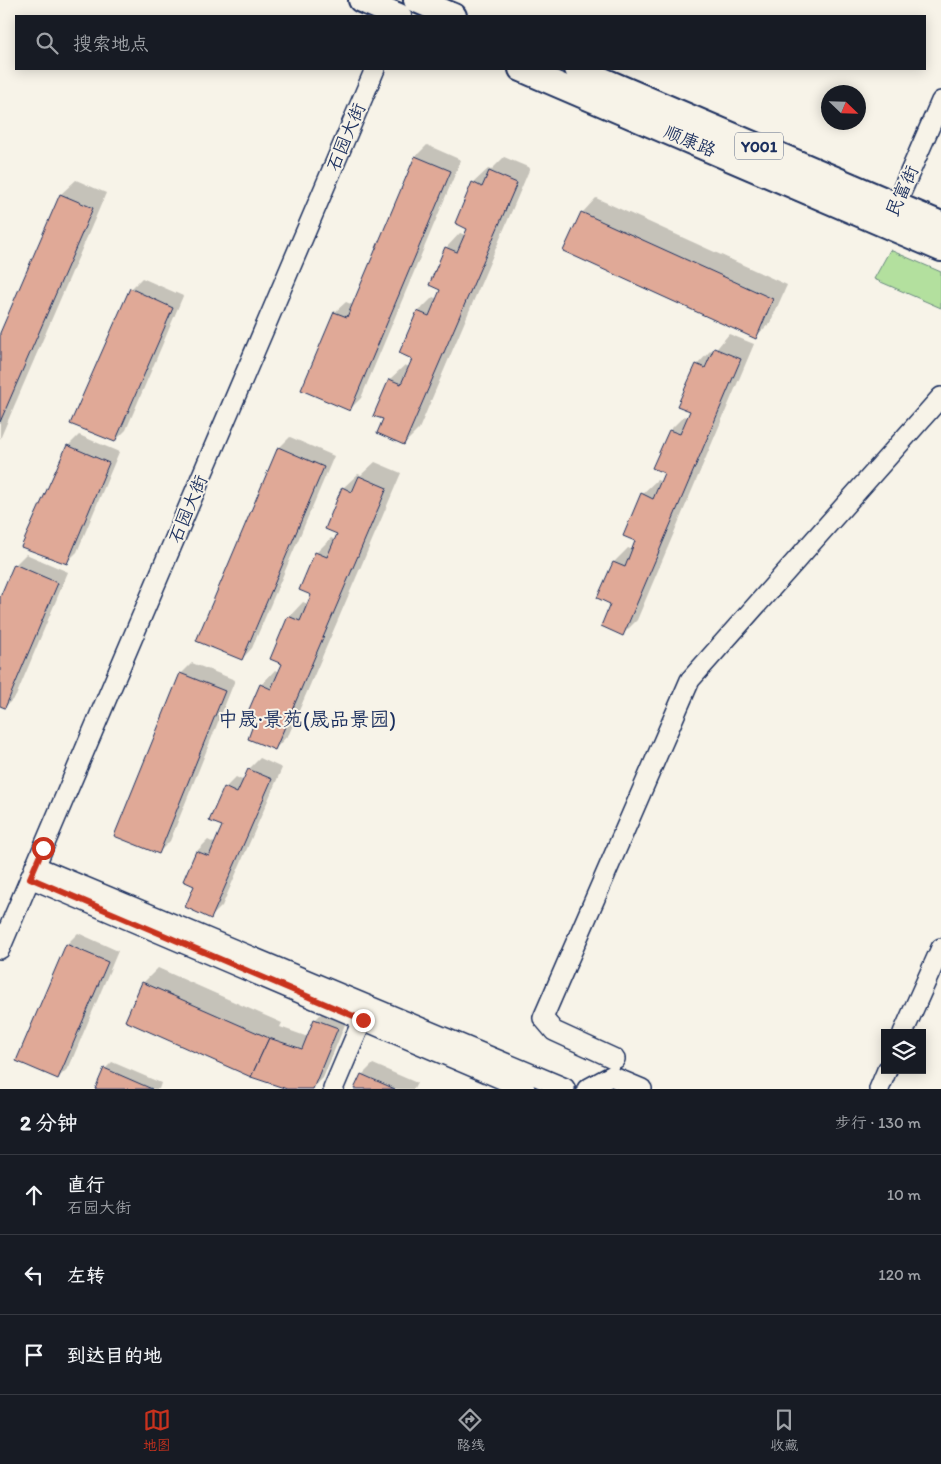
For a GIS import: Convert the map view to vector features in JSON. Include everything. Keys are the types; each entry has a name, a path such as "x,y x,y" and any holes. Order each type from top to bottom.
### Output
{"main road":[{"path":"361,0 396,15"},
{"path":"416,0 452,15"},
{"name":"顺康路","path":"523,70 941,249"},
{"name":"顺康路","path":"579,70 941,224"}],"street":[{"path":"398,15 404,0"},
{"name":"石园大街","path":"0,947 375,70"},
{"name":"民富街","path":"886,226 941,102"},
{"path":"616,1059 554,1031 542,1018 690,680 941,397"},
{"path":"33,872 366,1013 565,1088"},
{"path":"906,1029 941,948"},
{"path":"333,1089 366,1013"},
{"path":"366,1013 525,1089"},
{"path":"879,1089 885,1074"},
{"path":"587,1089 611,1076 642,1089"}],"green space":[{"path":"890,250 941,272 941,308 874,279"}],"building":[{"path":"415,156 451,171 350,411 301,390 334,312 347,317"},
{"path":"489,171 517,183 404,445 377,433 383,419 373,416 389,379 401,384 412,359 399,353 417,311 429,316 440,290 429,285 445,247 457,252 467,229 455,223 472,182 482,187"},
{"path":"60,194 93,208 0,422 0,333"},
{"path":"581,212 773,299 756,339 563,251"},
{"path":"130,288 173,308 115,442 70,424"},
{"path":"714,348 741,359 623,636 601,626 610,604 597,598 613,562 625,567 635,541 623,536 641,493 653,499 664,473 652,468 669,430 680,434 690,411 677,406 696,364 705,368"},
{"path":"67,445 109,463 67,564 21,547"},
{"path":"278,447 324,467 242,660 196,641"},
{"path":"359,476 387,488 275,750 248,739 253,725 244,721 260,684 271,689 282,664 270,659 288,616 300,621 311,595 299,590 315,552 327,557 337,534 325,529 342,487 352,492"},
{"path":"14,564 58,583 5,708 0,706 0,597"},
{"path":"180,673 225,691 159,854 114,836"},
{"path":"248,769 272,779 211,919 185,907 194,886 183,881 196,851 209,856 222,826 209,821 224,787 237,793"},
{"path":"66,944 108,962 58,1079 16,1061"},
{"path":"142,982 269,1038 251,1077 125,1021"},
{"path":"314,1019 338,1028 313,1089 287,1089 251,1077 269,1038 302,1049"},
{"path":"104,1068 152,1089 95,1089"},
{"path":"361,1074 395,1089 354,1089"}],"district":[{"name":"中晟·景苑(晟品景园)","path":"307,719"}],"route":[{"path":"43,848 30,878 363,1020"}]}
